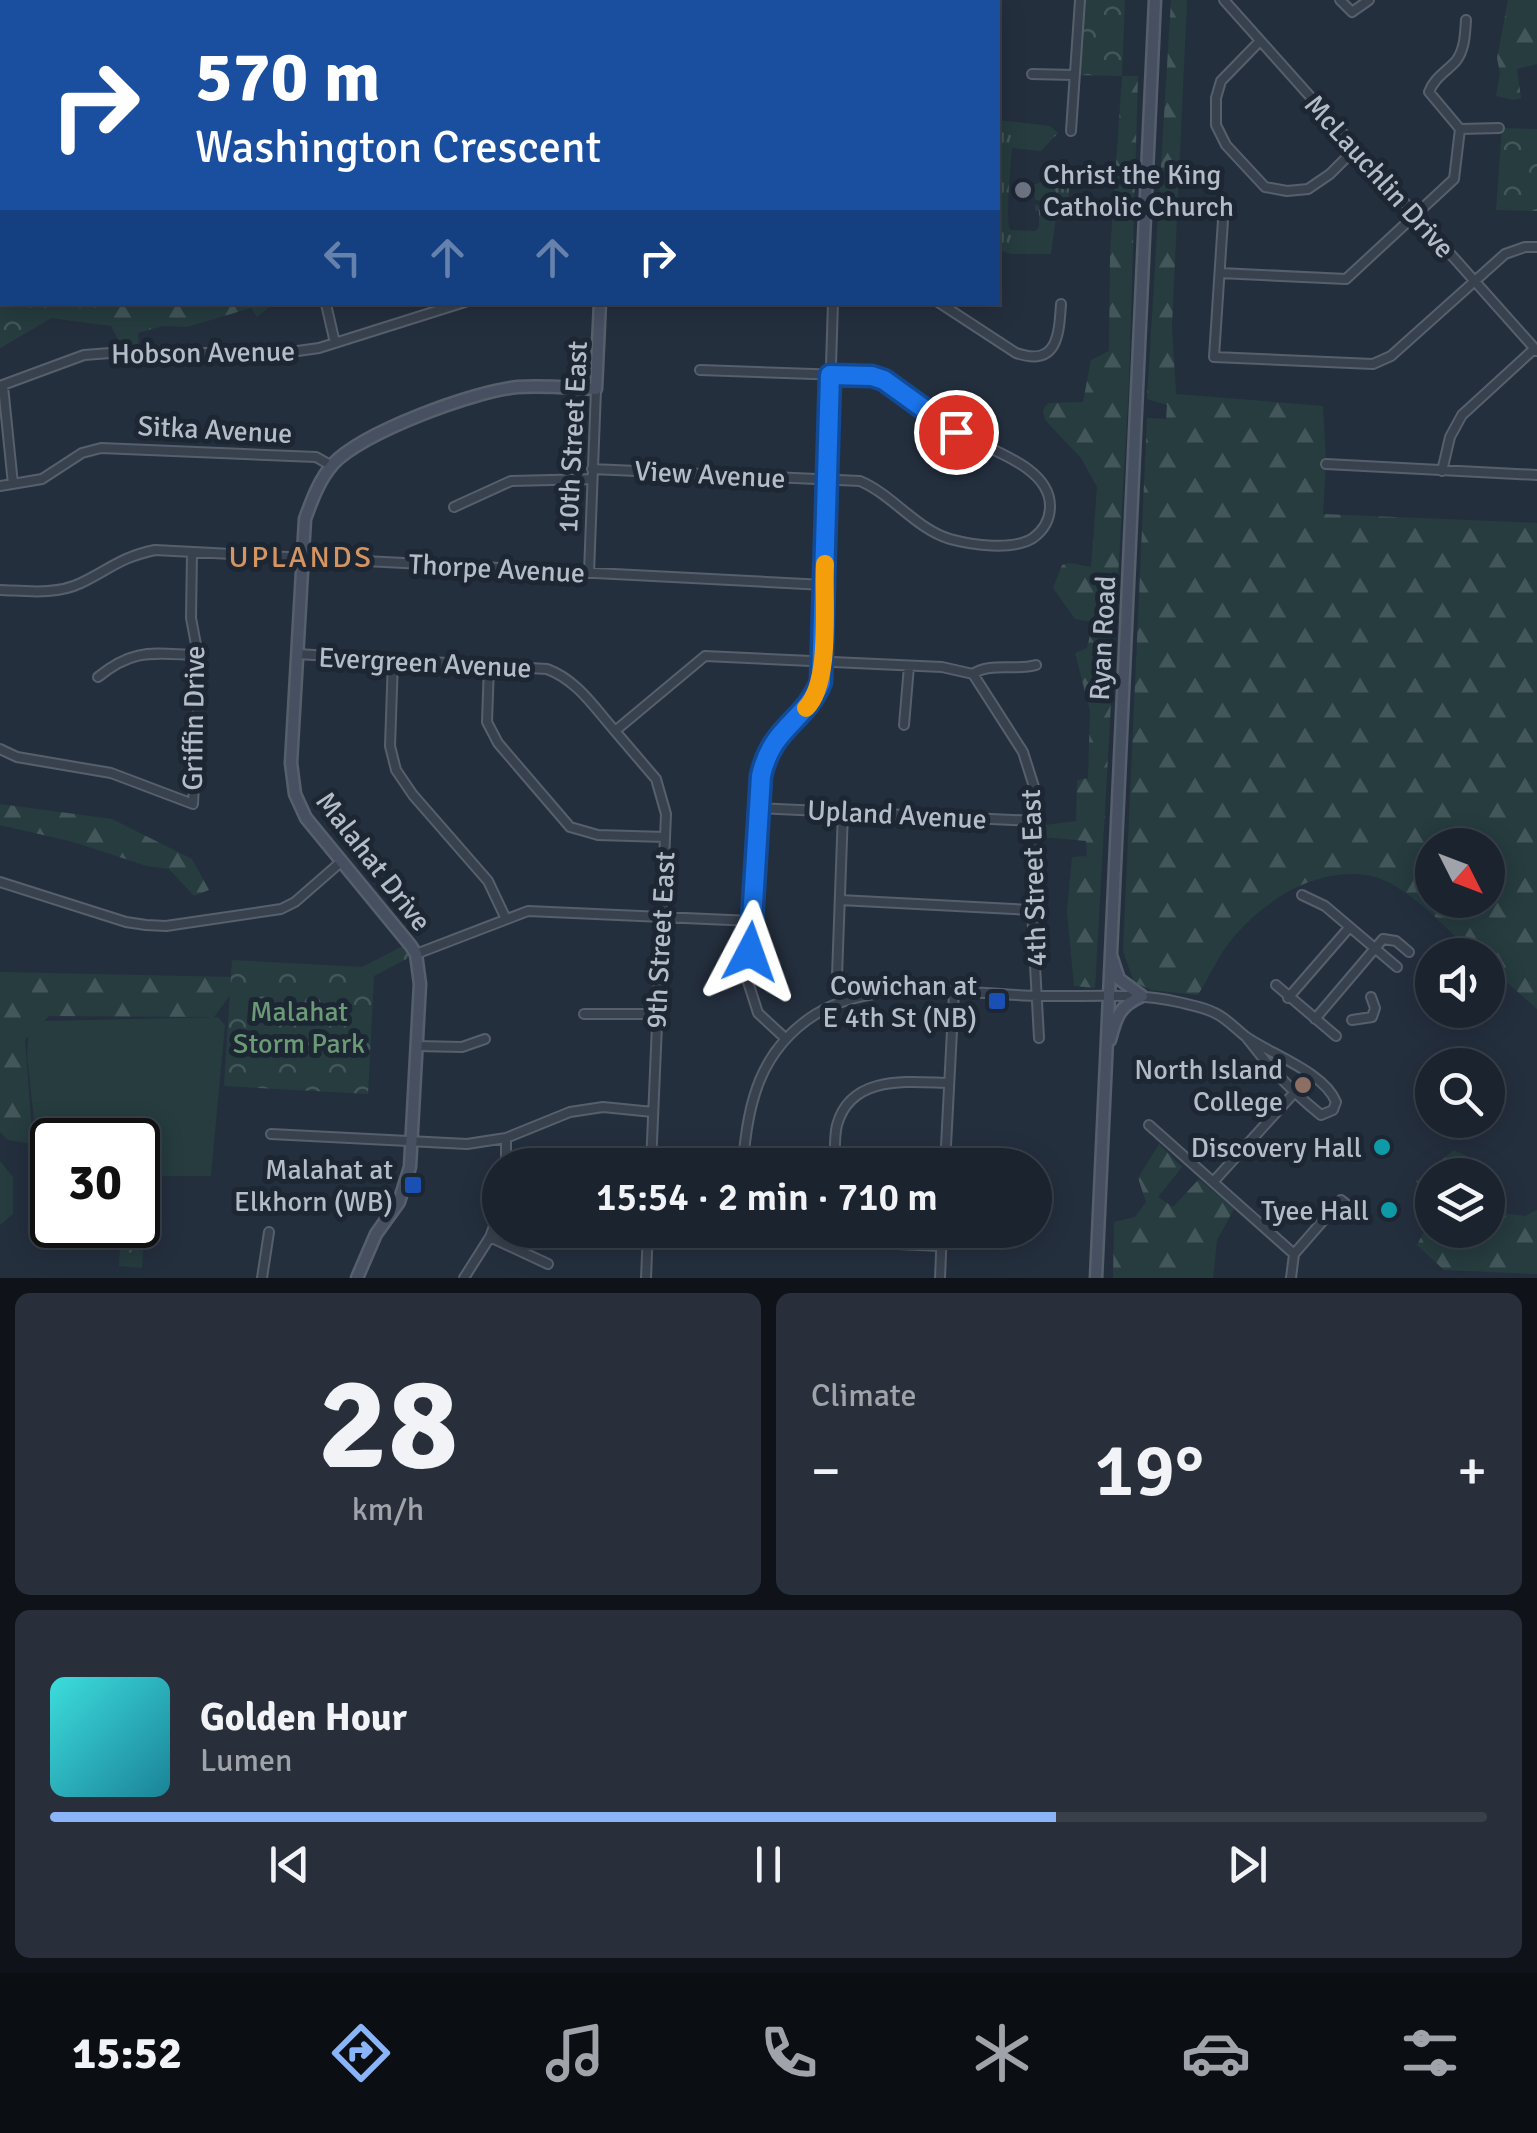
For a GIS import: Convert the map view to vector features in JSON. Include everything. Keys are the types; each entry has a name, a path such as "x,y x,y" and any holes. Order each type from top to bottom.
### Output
{"main road":[{"name":"Ryan Road","path":"1096,1278 1155,0"},
{"name":"10th Street East","path":"596,389 600,305"},
{"path":"332,466 365,439 486,393 518,387 596,389"},
{"name":"Malahat Drive","path":"332,466 318,485 304,519 292,763 295,794 306,818 416,954 420,984 413,1142 407,1186 371,1243 357,1278"},
{"path":"1104,1060 1117,1013 1126,1003 1142,996 1120,979 1109,948"}],"street":[{"path":"1071,131 1080,0"},
{"name":"McLauchlin Drive","path":"1224,0 1536,350"},
{"path":"1340,0 1352,12 1369,0"},
{"path":"1220,273 1346,278 1454,179 1460,128 1429,92 1432,83 1458,58 1466,20"},
{"path":"1260,41 1226,73 1216,98 1216,125 1226,145 1265,186 1287,191 1308,189 1356,148"},
{"path":"1032,74 1074,75"},
{"path":"1460,128 1499,128"},
{"path":"1224,220 1214,357 1373,364 1391,356 1505,254 1537,247"},
{"path":"943,305 1030,358 1044,356 1054,346 1061,304"},
{"path":"326,305 335,343"},
{"path":"425,305 427,314"},
{"name":"Hobson Avenue","path":"2,386 84,355 137,351 269,354 319,348 456,305"},
{"path":"786,1038 758,1013 748,982 758,808 766,756 774,740 813,700 821,682 833,305"},
{"path":"1442,471 1450,436 1462,415 1536,350"},
{"name":"View Avenue","path":"454,507 512,481 592,474 860,482 875,488 944,538 958,541 1007,545 1026,542 1038,535 1049,520 1051,503 1047,488 1034,473 956,432 884,380 872,376 700,370"},
{"path":"2,386 13,484"},
{"name":"10th Street East","path":"589,572 596,389"},
{"name":"Sitka Avenue","path":"0,486 42,479 82,453 102,448 316,457 332,466"},
{"path":"1326,464 1537,475"},
{"name":"Thorpe Avenue","path":"0,590 58,590 80,584 133,554 155,550 824,584"},
{"name":"Griffin Drive","path":"0,749 17,757 111,773 193,804 198,656 191,618 192,552"},
{"path":"98,677 120,659 144,654 198,656"},
{"name":"Evergreen Avenue","path":"297,654 547,669 576,686 615,731"},
{"path":"615,731 705,656 942,667 972,674 986,668 1021,670 1036,666"},
{"path":"394,660 390,746 396,770 488,881 506,919"},
{"path":"490,665 487,722 498,743 570,827 598,835 665,837"},
{"path":"904,725 909,666"},
{"name":"4th Street East","path":"972,674 1023,752 1036,793 1032,910 1039,1038"},
{"name":"9th Street East","path":"615,731 656,779 666,814 651,1148"},
{"name":"Upland Avenue","path":"758,808 1035,821"},
{"path":"843,812 836,976 848,1000"},
{"path":"0,882 126,922 166,926 281,909 295,902 342,861"},
{"path":"1302,895 1325,906 1397,967"},
{"path":"840,900 1032,910"},
{"path":"416,954 528,911 752,921"},
{"path":"1288,998 1348,929"},
{"path":"1315,1020 1373,949 1387,938 1408,952"},
{"path":"1276,986 1336,1036"},
{"path":"743,1148 750,1102 760,1075 786,1038 814,1015 848,1000 883,992 1142,996 1174,1001 1218,1014 1247,1038 1294,1093 1321,1115 1334,1110 1334,1094 1301,1068 1247,1038"},
{"path":"946,1148 954,992"},
{"path":"1352,1020 1372,1018 1376,1008 1371,996"},
{"path":"584,1014 656,1014"},
{"path":"417,1046 462,1047 484,1040"},
{"path":"835,1148 836,1125 844,1110 866,1090 897,1082 948,1084"},
{"path":"1214,1182 1294,1093"},
{"path":"271,1134 467,1144 506,1138 570,1112 603,1107 652,1112"},
{"path":"1149,1126 1294,1254"},
{"path":"506,1138 506,1148"},
{"path":"1291,1278 1294,1254 1340,1200 1352,1210"},
{"path":"262,1278 269,1232"},
{"path":"464,1278 483,1248"},
{"path":"515,1248 548,1264"},
{"path":"646,1278 647,1248"},
{"path":"940,1278 942,1248"}],"green space":[{"path":"1080,0 1125,0 1122,76 1074,75"},
{"path":"1171,0 1187,0 1172,326 1176,394 1323,406 1323,514 1537,523 1537,1009 1505,981 1505,938 1458,938 1436,918 1505,918 1505,828 1415,828 1415,900 1384,880 1350,874 1329,876 1289,891 1238,932 1198,995 1151,990 1134,982 1123,951 1147,418 1166,419 1167,405 1147,399"},
{"path":"1508,0 1537,0 1537,64 1517,69 1521,98 1514,100 1496,96 1500,73 1497,58"},
{"path":"1122,76 1138,76 1129,382 1095,988 1074,986 1067,912 1072,857 1087,856 1086,841 1042,837 1045,825 1076,821 1077,780 1088,778 1090,711 1075,653 1087,648 1093,622 1075,619 1053,588 1062,565 1091,567 1097,487 1081,458 1045,420 1043,410 1048,403 1083,402 1091,360 1109,351 1110,253"},
{"path":"1000,120 1050,126 1058,133 1041,151 1012,148 1010,230 1035,231 1039,227 1035,205 1045,206 1046,201 1031,196 1031,186 1041,182 1069,184 1068,217 1056,217 1051,254 1000,251"},
{"path":"1502,128 1537,129 1537,211 1496,210"},
{"path":"0,305 272,305 257,317 251,308 187,327 162,326 138,333 139,349 122,347 111,326 51,318 0,348"},
{"path":"0,305 116,305 112,321 51,318 0,348"},
{"path":"0,804 112,819 192,859 209,890 194,896 169,869 0,825"},
{"name":"Malahat Storm Park","path":"409,943 416,954 374,976 368,1094 224,1086 232,960 362,967"},
{"path":"0,972 231,977 230,995 214,1017 49,1016 25,1040 30,1144 8,1140 0,1132"},
{"path":"218,1017 225,1025 211,1176 160,1176 160,1118 34,1118 27,1055 29,1030 44,1021"},
{"path":"1159,1144 1182,1167 1158,1197 1173,1207 1199,1179 1234,1209 1217,1240 1213,1278 1113,1278 1114,1222 1135,1217 1146,1202 1138,1178"},
{"path":"1454,1150 1471,1158 1444,1158"},
{"path":"0,1161 13,1177 13,1214 0,1225"},
{"path":"1505,1206 1507,1214 1525,1216 1537,1210 1537,1274 1444,1270 1420,1248 1505,1248"},
{"path":"120,1248 143,1248 142,1268 119,1266"}],"slow traffic":[{"path":"806,708 821,682 825,564"}],"place":[{"name":"Christ the King Catholic Church","path":"1023,190"},
{"name":"Cowichan at E 4th St (NB)","path":"997,1001"},
{"name":"North Island College","path":"1303,1085"},
{"name":"Discovery Hall","path":"1382,1147"},
{"name":"Malahat at Elkhorn (WB)","path":"413,1185"},
{"name":"Tyee Hall","path":"1389,1210"}],"district":[{"name":"UPLANDS","path":"301,557"}],"route":[{"path":"750,952 761,776 766,756 774,740 813,700 821,682 830,375 884,380 956,432"}]}
